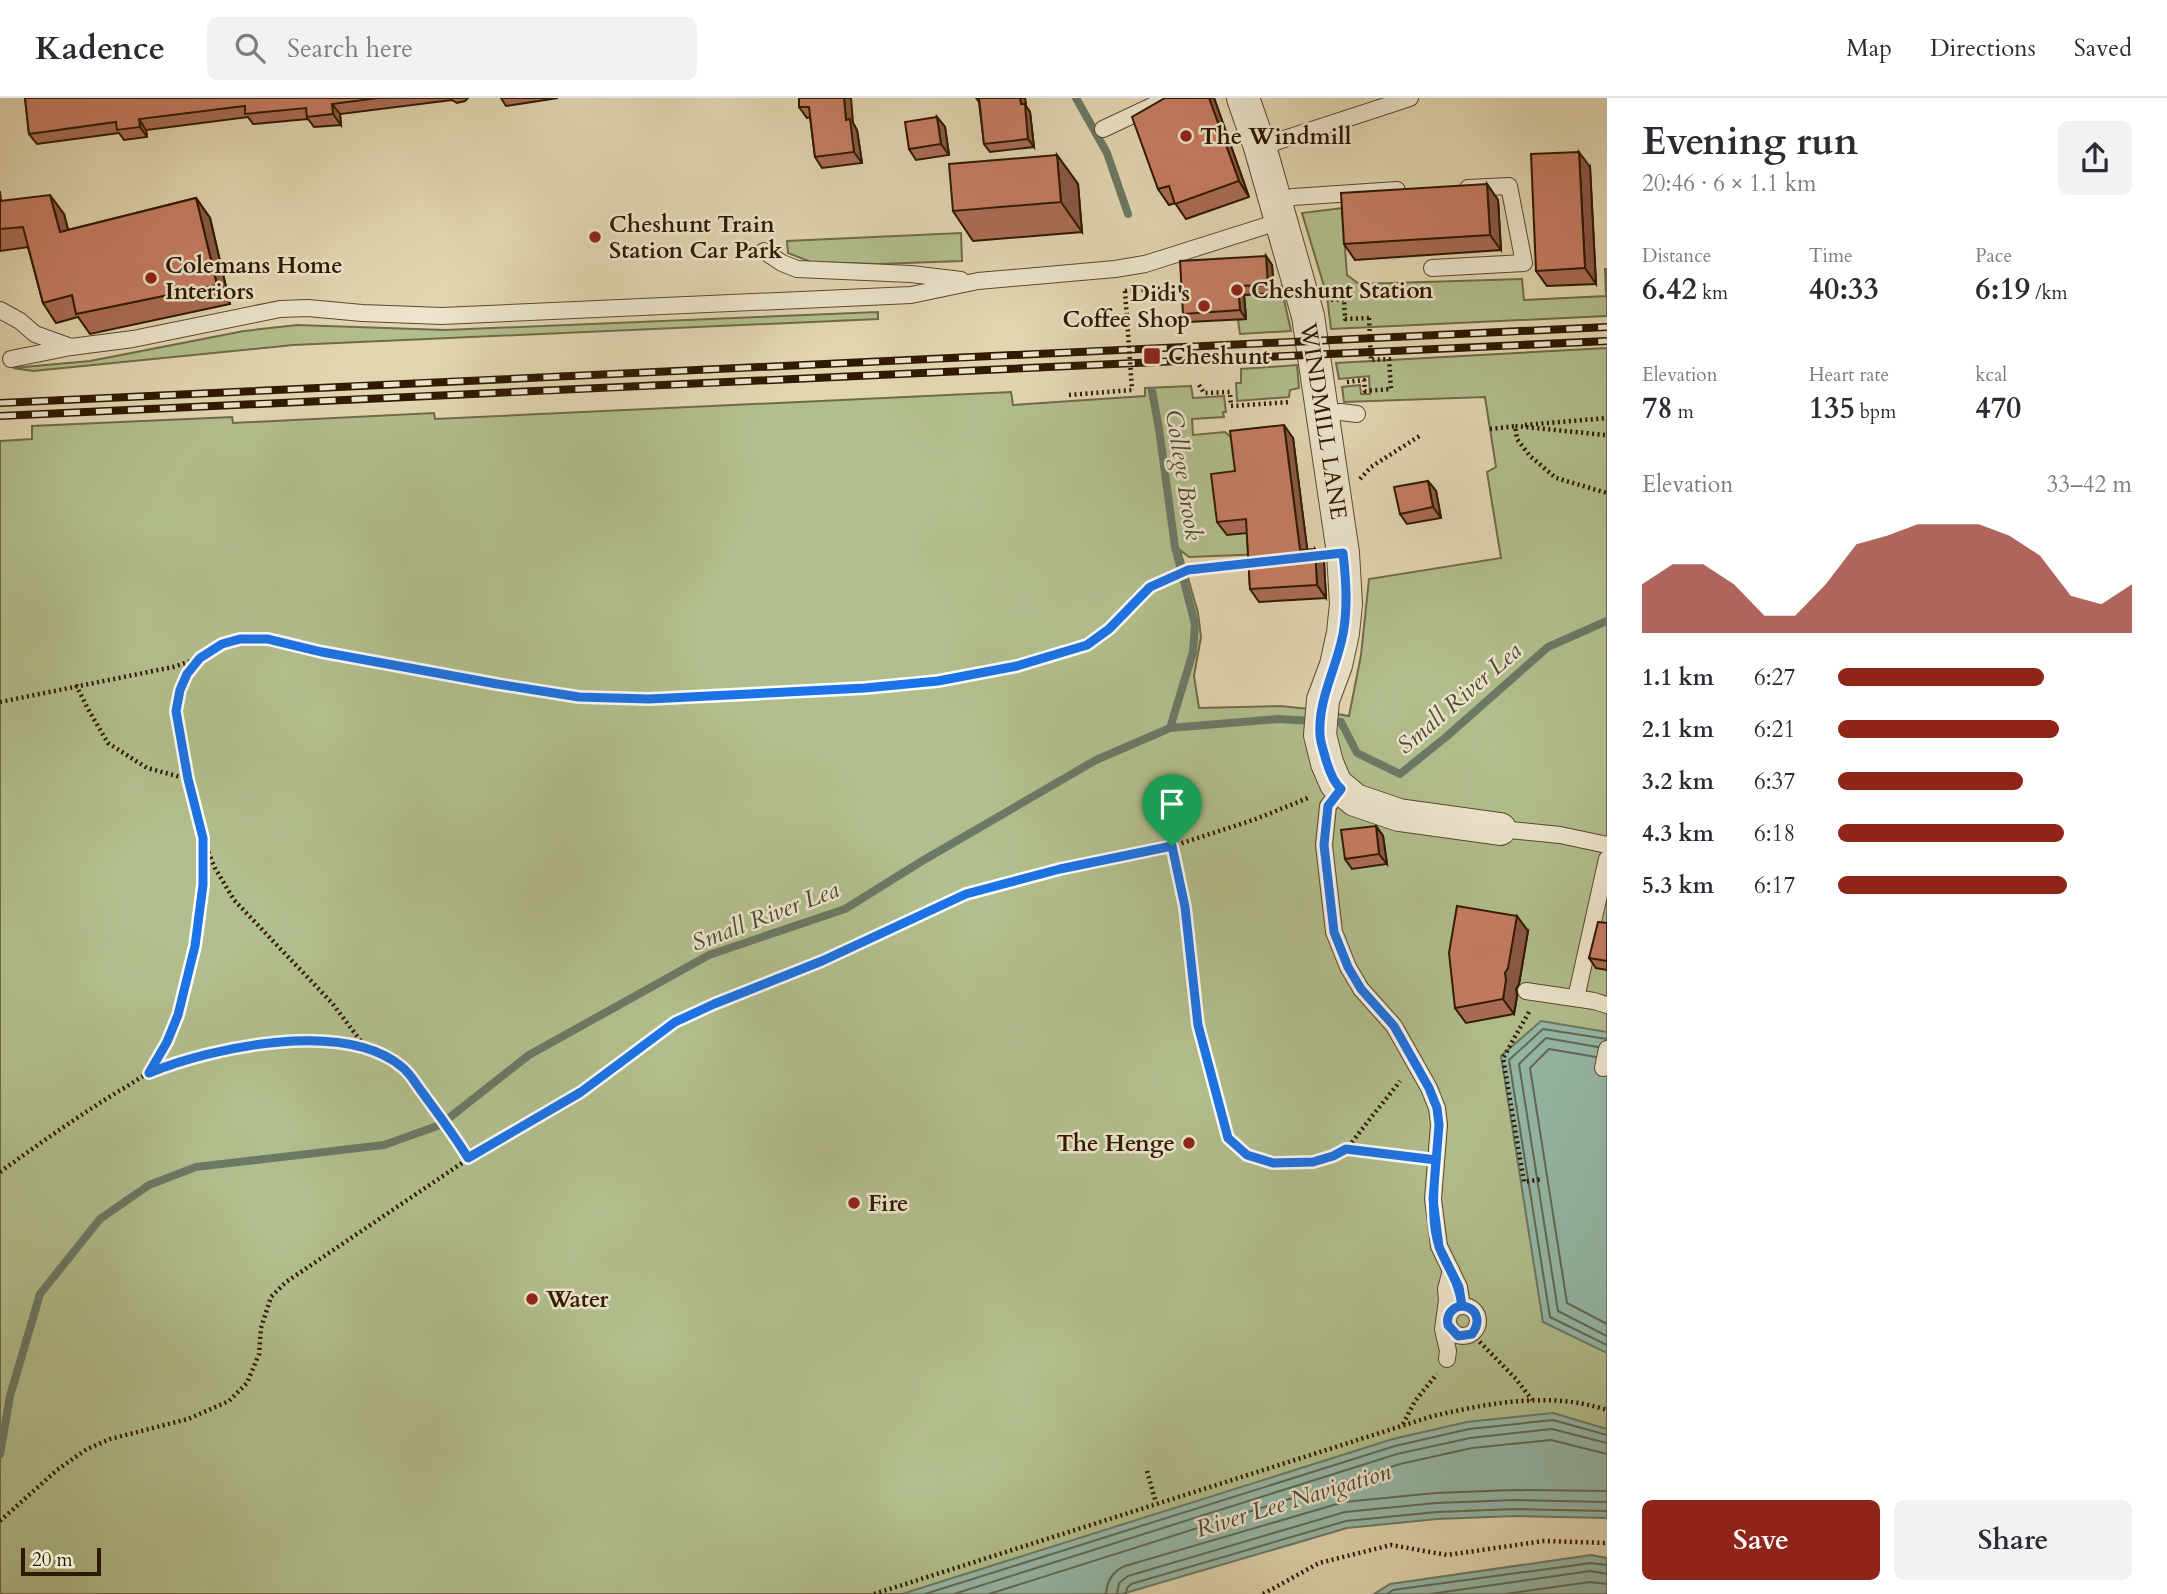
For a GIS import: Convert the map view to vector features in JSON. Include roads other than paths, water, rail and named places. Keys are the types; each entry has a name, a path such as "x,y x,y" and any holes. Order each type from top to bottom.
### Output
{"street":[{"name":"WINDMILL LANE","path":"1243,98 1260,147 1308,316 1339,521 1346,604 1336,665 1323,700 1320,735 1327,763 1338,786"},
{"path":"1338,786 1355,800 1399,815 1500,829"}],"lane":[{"path":"1103,130 1168,98"},
{"path":"1260,147 1410,98"},
{"path":"1432,268 1524,263 1509,186 1456,188"},
{"path":"11,359 71,347 133,339 280,309 308,308 442,316 911,295 978,281 1145,264 1279,212 1293,197 1416,190"},
{"path":"764,251 797,269 911,274 978,281"},
{"path":"0,310 20,321 35,334 71,347"},
{"path":"1323,413 1357,414"},
{"path":"1338,786 1328,806 1324,845 1334,932 1348,967 1361,989 1394,1026 1429,1088 1437,1108 1439,1125 1434,1211 1439,1247 1459,1287 1462,1306"},
{"path":"1500,829 1560,835 1607,845"},
{"path":"1576,998 1607,859"},
{"path":"1533,992 1607,1005"},
{"path":"1603,1068 1607,1049"},
{"path":"1447,1359 1443,1329 1446,1289 1451,1270"},
{"path":"1462,1306 1474,1310 1477,1326 1472,1334 1458,1336 1448,1325 1448,1315 1462,1306"}],"water":[{"path":"1541,1021 1607,1032 1607,1353 1543,1322 1501,1056"},
{"name":"River Lee Navigation","path":"1553,1413 1607,1429 1607,1518 1515,1516 1437,1519 1347,1528 1122,1594 902,1594 1393,1439 1467,1422"},
{"path":"1591,1555 1607,1558 1607,1594 1374,1594 1390,1584"}],"waterway":[{"name":"College Brook","path":"1076,98 1107,153 1128,214"},
{"name":"College Brook","path":"1152,391 1175,547 1195,624 1193,652 1170,728"},
{"name":"Small River Lea","path":"1326,721 1341,722 1357,753 1400,774 1548,647 1607,621"},
{"name":"Small River Lea","path":"0,1454 10,1396 40,1294 100,1219 149,1185 196,1167 384,1145 440,1125 529,1055 709,955 845,909 1096,760 1170,728 1278,719 1313,721"}],"railway":[{"path":"0,403 1607,327"},
{"path":"0,416 1607,341"}],"place":[{"name":"The Windmill","path":"1186,136"},
{"name":"Cheshunt Train Station Car Park","path":"595,237"},
{"name":"Colemans Home Interiors","path":"151,278"},
{"name":"Cheshunt Station","path":"1237,290"},
{"name":"Didi's Coffee Shop","path":"1204,306"},
{"name":"Cheshunt","path":"1152,356"},
{"name":"The Henge","path":"1189,1143"},
{"name":"Fire","path":"854,1203"},
{"name":"Water","path":"532,1299"}]}
